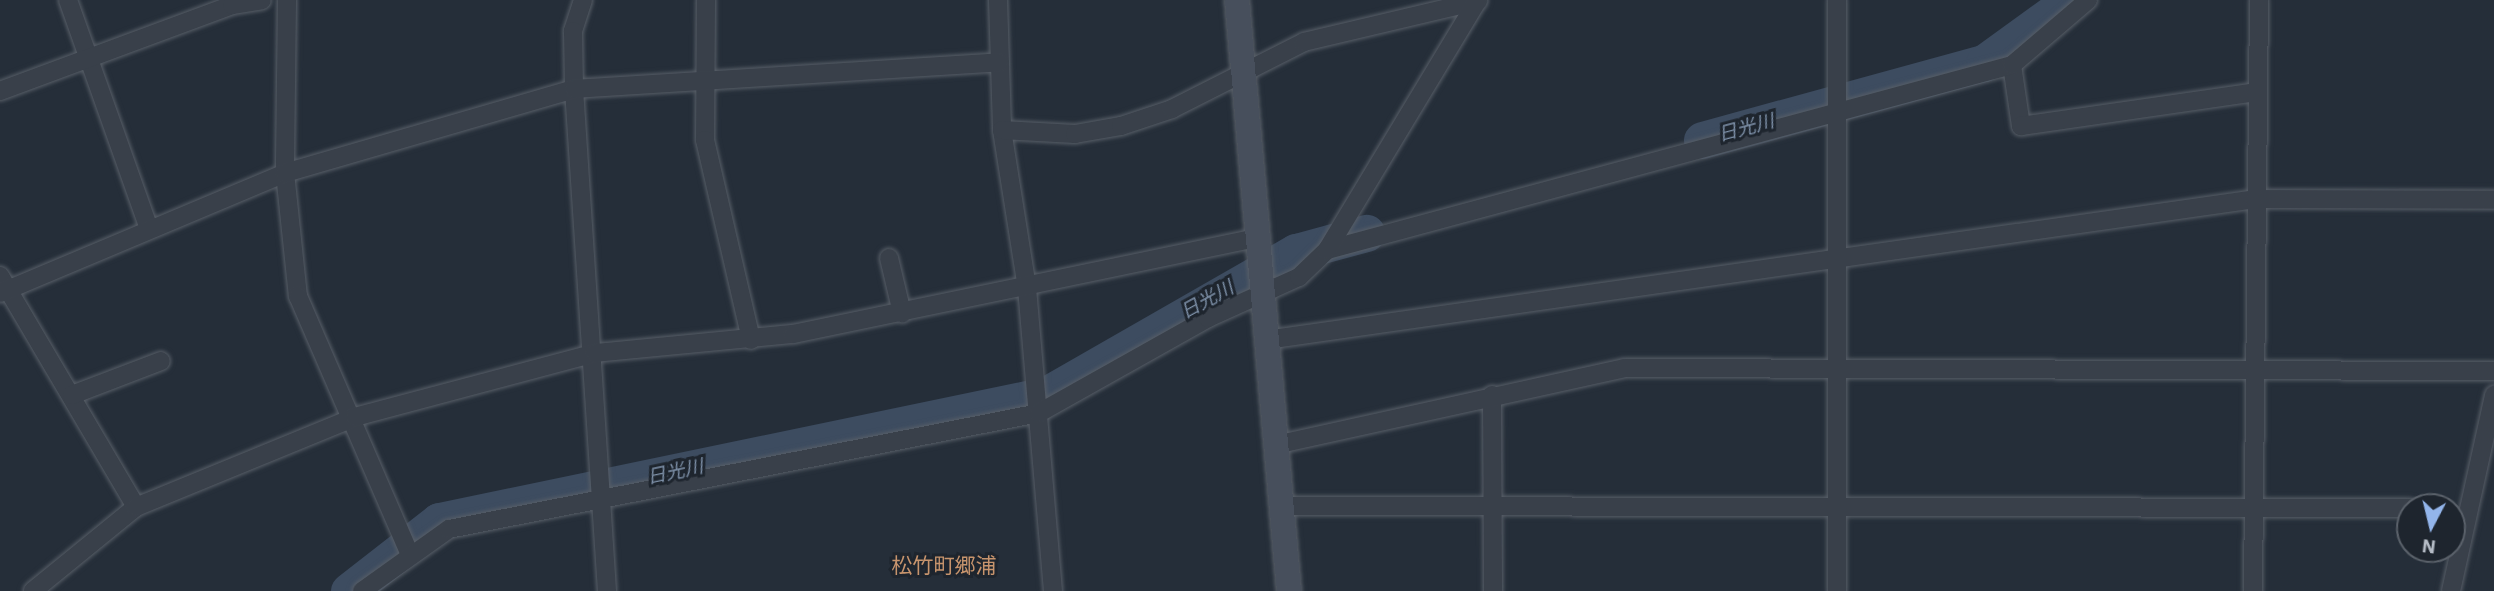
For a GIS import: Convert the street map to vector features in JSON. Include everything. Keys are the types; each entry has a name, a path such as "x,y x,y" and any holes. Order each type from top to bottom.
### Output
{"street":[{"path":"68,0 148,226"},
{"path":"0,91 89,55 262,0"},
{"path":"287,0 285,173 298,296 355,417 405,548"},
{"path":"583,0 573,31 574,89 595,354 607,591"},
{"path":"706,0 703,80 705,140 751,340"},
{"path":"998,0 1002,130 1027,288 1053,591"},
{"path":"1237,0 1289,591"},
{"path":"1837,591 1840,368 1838,0"},
{"path":"1330,245 1838,106 2012,65 2088,0"},
{"path":"2253,591 2253,368 2259,0"},
{"path":"1002,130 1075,134 1121,125 1172,109 1245,68 1304,42 1478,1"},
{"path":"362,591 405,548 449,528 602,491 1038,404 1260,279 1299,277 1330,245 1478,1"},
{"path":"136,507 72,396 3,287 148,226 285,173 574,89 999,62"},
{"path":"2012,65 2021,127 2258,92"},
{"path":"1266,340 2255,199 2494,200"},
{"path":"33,591 136,507 355,417 595,354 751,340 1027,288 1257,237"},
{"path":"889,258 902,313"},
{"path":"72,396 161,361"},
{"path":"1275,445 1624,368 2253,368 2494,371"},
{"path":"1492,395 1493,591"},
{"path":"2465,493 2494,395"},
{"path":"1281,506 1837,504 2396,508"},
{"path":"2451,591 2454,563"}],"waterway":[{"name":"日光川","path":"1702,140 1984,63 2071,0"},
{"name":"日光川","path":"349,591 439,521 1046,395 1296,252 1366,233"}],"district":[{"name":"松竹町郷浦","path":"944,565"}]}
